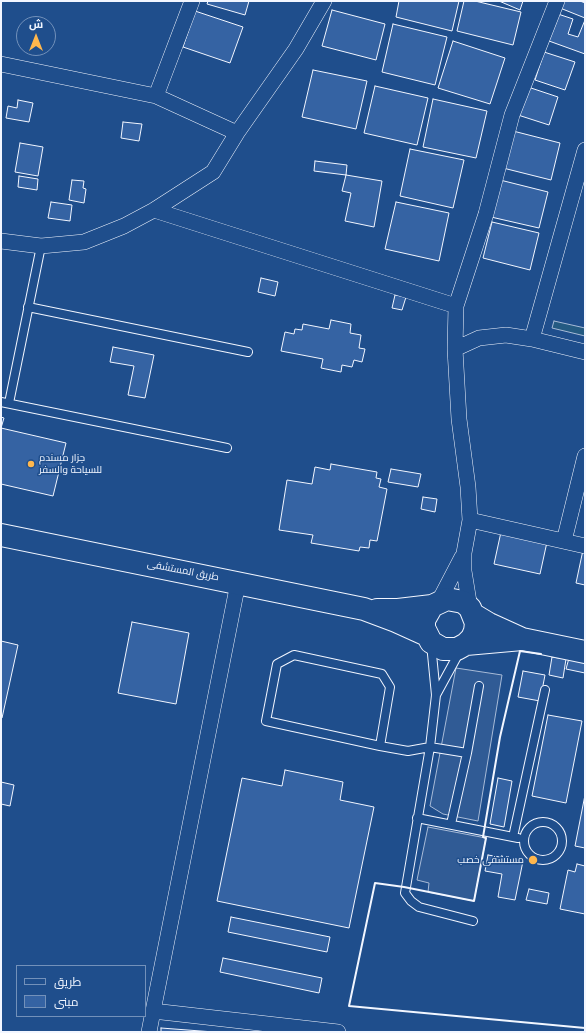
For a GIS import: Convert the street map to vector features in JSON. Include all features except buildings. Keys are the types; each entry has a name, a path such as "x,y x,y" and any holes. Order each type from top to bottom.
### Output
{"street":[{"path":"156,96 192,1"},
{"path":"1,241 41,246 84,242 124,226 154,210 213,172 237,134 296,49 324,1"},
{"path":"464,553 436,603 424,620 429,639 443,649 457,649 465,645 472,638 475,631 472,611 465,584 464,553 470,520 468,487 459,419 455,349 456,306 486,214 512,115 557,1"},
{"path":"1,64 156,96 237,134"},
{"path":"532,339 585,150"},
{"path":"154,210 456,306"},
{"path":"455,349 479,338 506,335 532,339 585,352"},
{"path":"564,541 585,456"},
{"path":"470,520 585,546"},
{"name":"طريق المستشفى","path":"1,534 364,609 396,621 429,639"},
{"path":"149,1032 238,583"},
{"path":"436,603 456,599 464,602 472,611 495,627 522,640 585,652"},
{"name":"طريق المستشفى","path":"364,609 398,610 436,603"},
{"path":"465,645 522,640"},
{"path":"153,1011 338,1032"}],"lane":[{"path":"41,246 5,403 227,448"},
{"path":"28,307 248,352"},
{"path":"429,639 436,695 430,747 404,893 411,901 419,906 473,921"},
{"path":"436,695 465,645"},
{"path":"380,746 390,687 382,674 294,654 277,664 266,721 380,746 408,751 430,747 466,753"},
{"path":"451,824 479,686"},
{"path":"513,838 545,690"},
{"path":"417,818 524,840"},
{"path":"546,823 557,829 562,840 558,852 554,857 542,860 531,856 524,846 524,840 529,828 534,825 546,823"}],"shaded area":[{"path":"554,321 585,328 585,336 552,328"},
{"path":"456,668 502,675 478,821 443,814 430,806"},
{"path":"428,827 486,838 474,901 428,892 429,883 417,880"}],"wall":[{"path":"541,654 520,651 500,737 483,837 486,838 474,901 404,887 375,883 349,1006 585,1028"}],"place":[{"name":"جزار مسندم للسياحة والسفر","path":"31,464"},
{"name":"مستشفى خصب","path":"533,860"}]}
